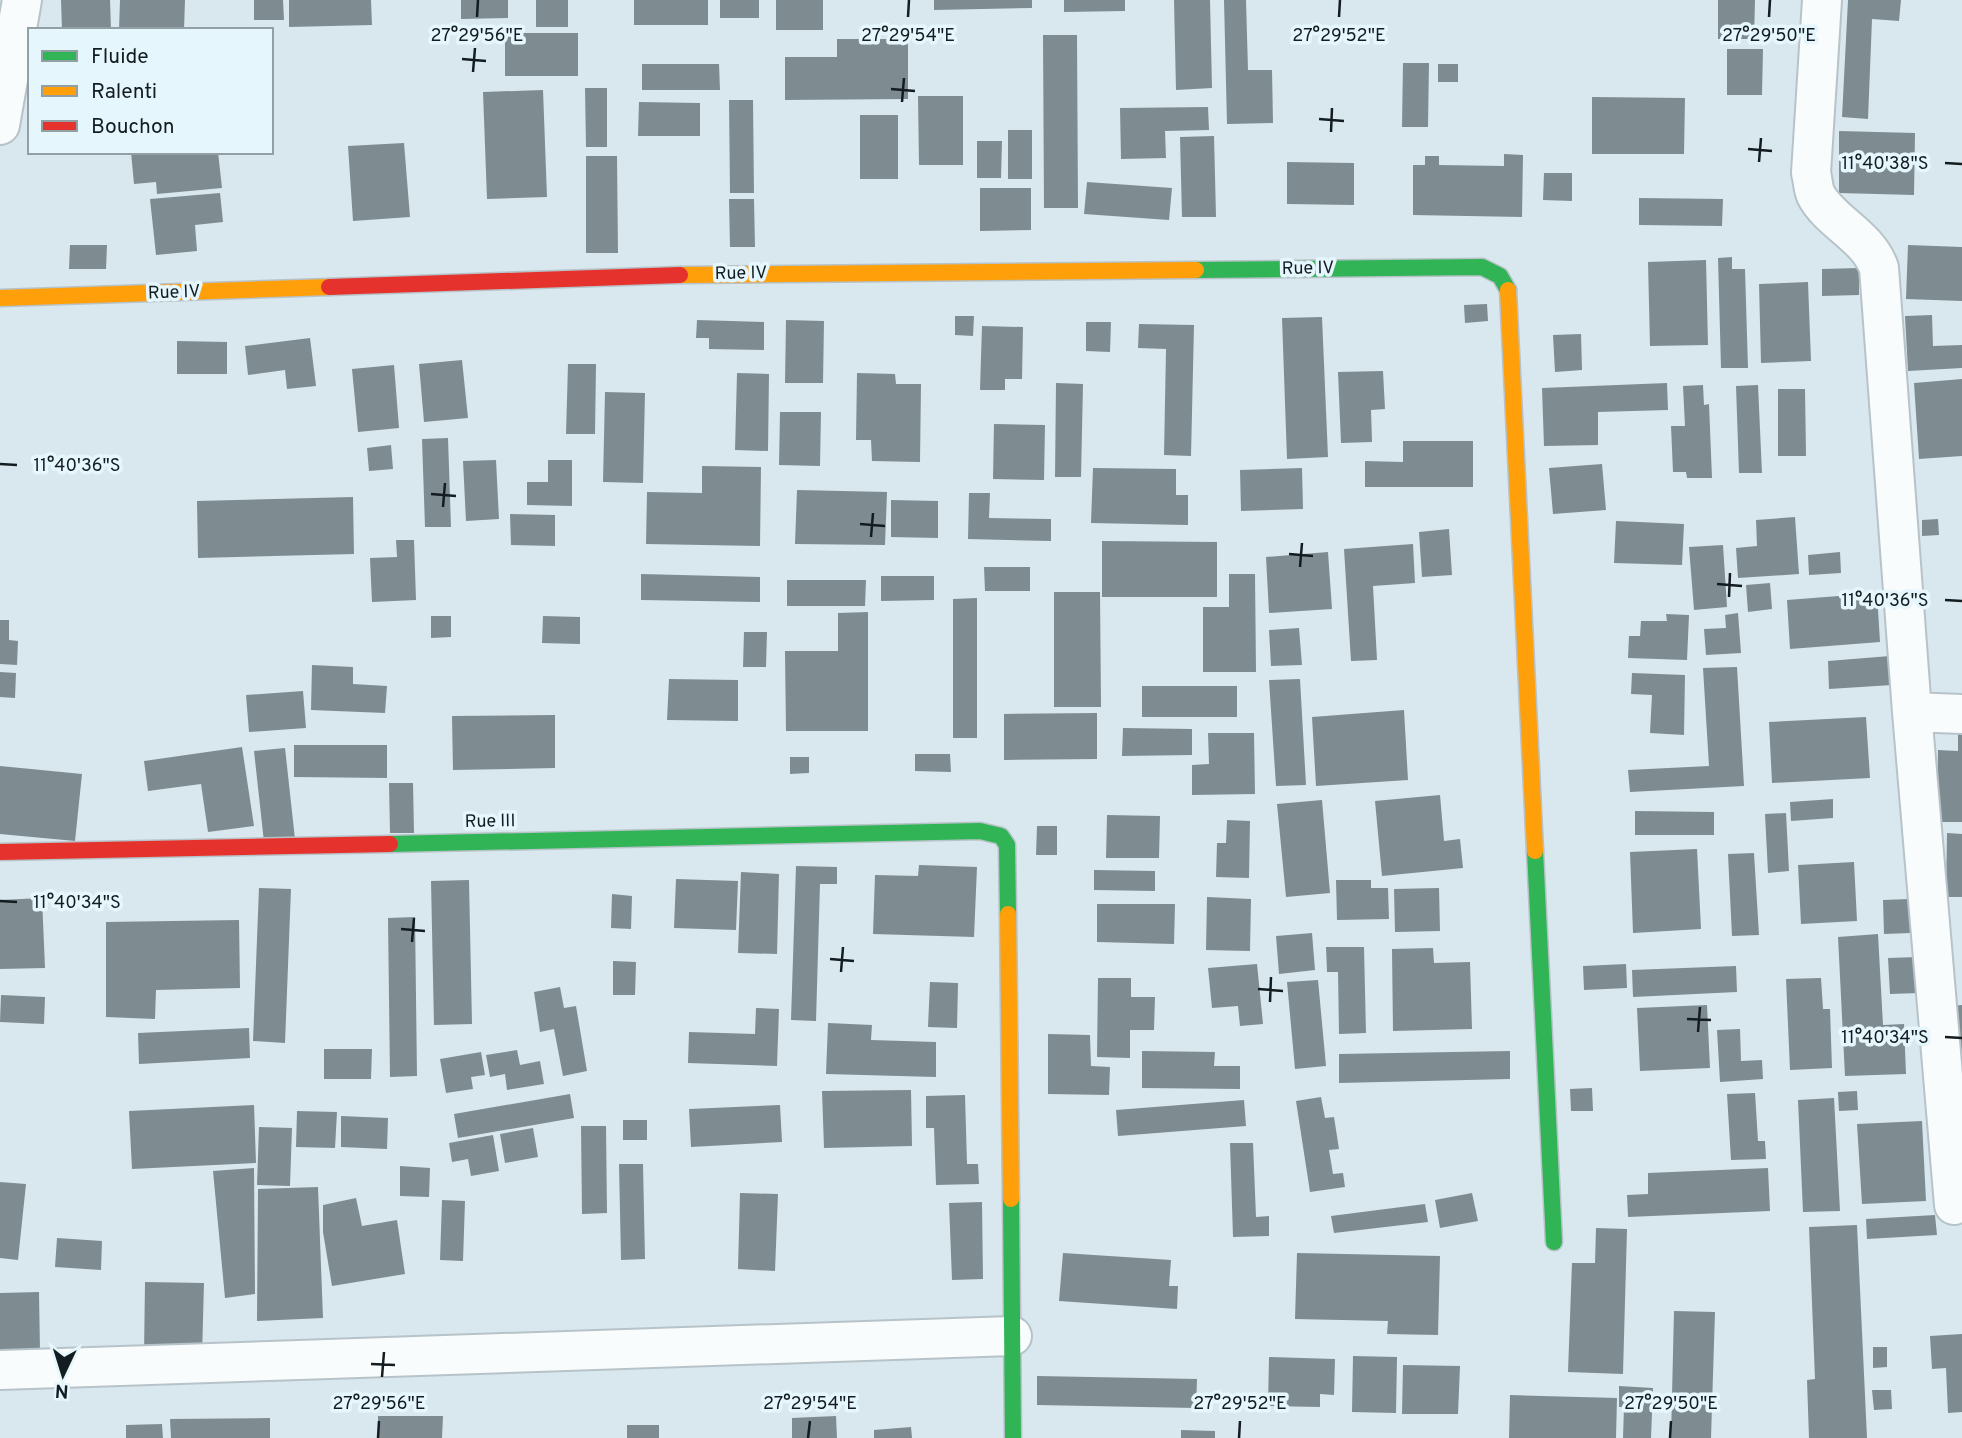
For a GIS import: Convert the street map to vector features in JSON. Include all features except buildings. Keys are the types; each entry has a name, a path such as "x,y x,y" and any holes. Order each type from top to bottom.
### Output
{"street":[{"path":"0,125 22,0"},
{"path":"1822,0 1811,173 1816,195 1866,246 1879,268 1912,712 1954,1205"},
{"name":"Rue IV","path":"0,298 723,274 1482,267 1494,270 1506,282 1509,295 1554,1242"},
{"path":"1912,712 1962,714"},
{"name":"Rue III","path":"0,852 980,831 1001,836 1007,845 1008,856 1012,1336"},
{"path":"0,1370 1012,1336 1013,1438"}],"traffic: fast":[{"path":"1196,270 1482,267 1500,276 1508,290"},
{"path":"390,844 980,831 1001,836 1007,845 1008,914"},
{"path":"1535,851 1554,1242"},
{"path":"1011,1199 1013,1438"}],"traffic: slow":[{"path":"680,275 1196,270"},
{"path":"0,298 329,287"},
{"path":"1508,290 1535,851"},
{"path":"1008,914 1011,1199"}],"traffic: jam":[{"path":"329,287 680,275"},
{"path":"0,852 390,844"}]}
